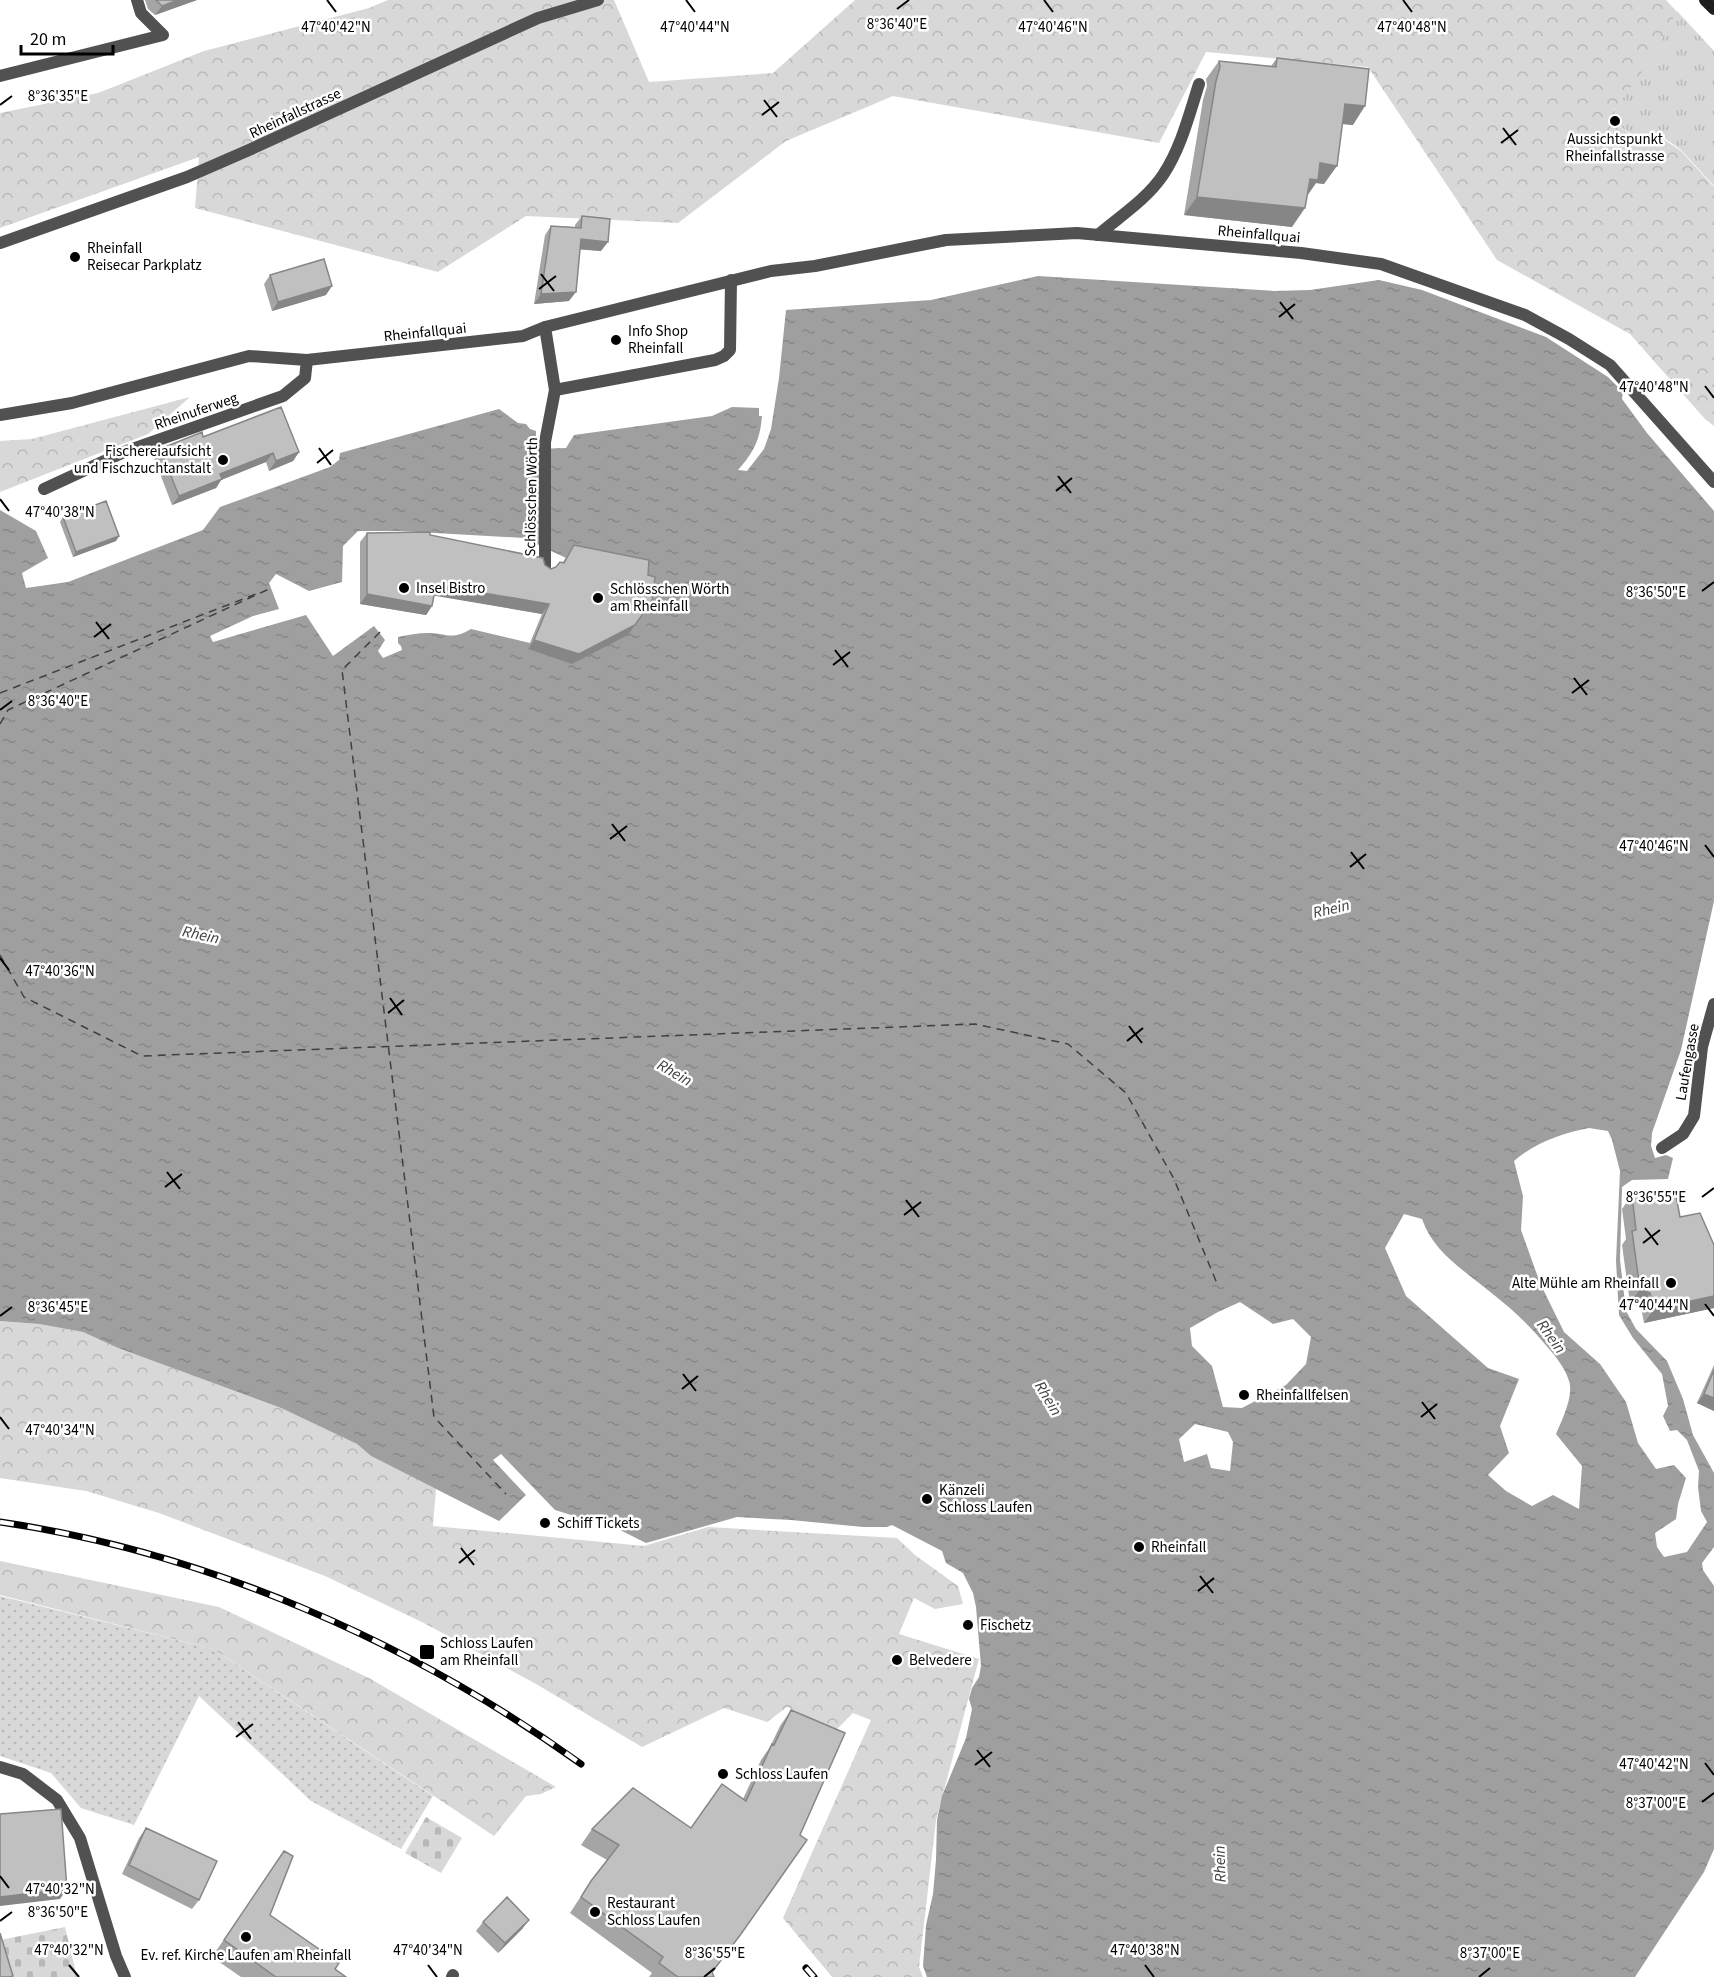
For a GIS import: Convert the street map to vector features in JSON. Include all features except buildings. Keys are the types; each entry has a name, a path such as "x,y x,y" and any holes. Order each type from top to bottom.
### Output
{"street":[{"path":"0,75 163,35 141,13 137,0"},
{"name":"Rheinfallstrasse","path":"0,243 186,177 538,18 598,0"},
{"path":"1705,0 1714,9"},
{"path":"1098,236 1138,201 1162,176 1178,147 1198,84"},
{"name":"Rheinfallquai","path":"307,360 523,336 545,327 731,280 946,240 1077,233 1301,253 1381,264 1525,315 1610,365 1714,482"},
{"path":"545,327 555,390 715,360 730,350 731,280"},
{"path":"0,415 72,403 249,356 307,360"},
{"name":"Rheinuferweg","path":"44,489 124,452 283,396 305,378 307,360"},
{"name":"Schlösschen Wörth","path":"545,570 545,442 555,390"},
{"name":"Laufengasse","path":"1662,1148 1683,1134 1694,1116 1702,1047 1714,1004"},
{"path":"0,1767 23,1774 57,1800 80,1838 116,1956 125,1977"}],"green space":[{"path":"388,0 614,0 649,82 773,73 855,0 1666,0 1677,12 1649,63 1608,119 1638,139 1656,134 1681,151 1714,187 1714,426 1705,419 1630,334 1497,260 1368,67 1206,52 1159,143 893,96 786,141 678,223 526,216 438,272 195,208 199,157 0,228 0,113 98,93 204,51 369,8"},
{"path":"1677,11 1714,51 1714,186 1681,150 1657,133 1638,138 1608,119 1649,62"},
{"path":"190,397 148,434 0,492 0,441 32,439"},
{"path":"0,1321 39,1324 83,1332 118,1348 281,1408 357,1444 371,1456 436,1489 433,1526 644,1546 708,1527 897,1538 915,1555 958,1586 963,1604 935,1609 914,1598 899,1634 979,1659 936,1820 919,1967 923,1977 832,1977 783,1918 871,1720 853,1713 835,1731 787,1707 767,1722 724,1708 642,1747 536,1684 424,1623 325,1576 159,1513 86,1491 0,1478"},
{"path":"0,1561 219,1607 369,1678 556,1787 541,1794 526,1796 494,1836 213,1649 0,1595"},
{"path":"0,1596 213,1649 433,1796 401,1849 311,1801 199,1696 134,1825 81,1808 51,1773 0,1756"},
{"path":"426,1817 462,1838 441,1873 405,1853"},
{"path":"65,1927 77,1977 0,1977 0,1940"}],"water":[{"name":"Rhein","path":"1038,276 1274,291 1310,290 1379,280 1422,290 1546,337 1608,377 1623,392 1622,399 1647,433 1714,511 1714,901 1681,1050 1652,1133 1651,1146 1655,1158 1666,1155 1673,1158 1668,1179 1632,1180 1622,1187 1620,1260 1626,1311 1636,1329 1667,1361 1683,1399 1693,1435 1714,1473 1714,1547 1702,1563 1703,1570 1714,1586 1714,1849 1704,1872 1635,1977 927,1977 923,1966 926,1925 933,1894 937,1820 942,1796 966,1738 972,1709 969,1699 972,1688 979,1677 981,1666 973,1593 963,1573 946,1563 942,1551 892,1525 863,1527 737,1517 646,1543 602,1521 584,1519 555,1510 501,1454 493,1460 526,1495 499,1521 371,1456 357,1444 281,1408 118,1348 83,1332 39,1324 0,1321 0,510 36,531 48,558 22,573 26,588 68,582 203,530 220,507 330,467 339,460 340,453 499,409 518,423 526,424 530,429 536,431 536,449 566,448 574,435 712,416 732,407 759,408 759,416 762,416 758,439 738,470 747,471 764,449 771,429 786,310 931,300","holes":["358,531 400,531 524,538 566,558 530,643 471,629 454,636 420,633 398,637 402,650 383,658 378,651 385,640 374,626 333,656 306,615 213,642 210,636 253,616 279,609 269,583 276,574 309,591 342,582 343,546","1589,1128 1608,1131 1612,1140 1620,1171 1616,1261 1619,1315 1633,1338 1662,1374 1668,1406 1663,1416 1670,1431 1677,1430 1687,1440 1699,1471 1701,1511 1707,1522 1687,1552 1664,1557 1657,1547 1655,1533 1676,1519 1686,1478 1674,1465 1656,1469 1638,1443 1626,1402 1600,1364 1564,1332 1540,1283 1521,1230 1523,1196 1514,1161 1540,1144","1404,1214 1422,1219 1427,1231 1443,1252 1520,1318 1562,1365 1569,1381 1570,1394 1556,1434 1582,1466 1579,1509 1553,1495 1532,1506 1506,1491 1488,1475 1509,1453 1500,1426 1519,1379 1488,1368 1406,1296 1385,1248","1240,1302 1273,1324 1293,1319 1311,1337 1306,1364 1286,1385 1242,1408 1223,1407 1212,1366 1192,1346 1190,1328","1195,1424 1228,1432 1233,1442 1230,1471 1211,1468 1207,1454 1184,1462 1179,1439"]}],"ferry route":[{"path":"0,724 8,710 271,588"},
{"path":"0,693 256,594"},
{"path":"380,632 342,670 434,1417 506,1494"},
{"path":"0,955 24,997 142,1056 975,1024 1068,1044 1126,1093 1174,1179 1218,1286"}],"railway":[{"path":"0,1522 77,1536 154,1555 230,1580 305,1609 378,1642 448,1679 516,1720 581,1764"},
{"path":"806,1968 814,1977"}],"place":[{"name":"Aussichtspunkt Rheinfallstrasse","path":"1615,121"},
{"name":"Rheinfall Reisecar Parkplatz","path":"75,257"},
{"name":"Info Shop Rheinfall","path":"616,340"},
{"name":"Fischereiaufsicht und Fischzuchtanstalt","path":"223,460"},
{"name":"Insel Bistro","path":"404,588"},
{"name":"Schlösschen Wörth am Rheinfall","path":"598,598"},
{"name":"Alte Mühle am Rheinfall","path":"1671,1283"},
{"name":"Rheinfallfelsen","path":"1244,1395"},
{"name":"Känzeli Schloss Laufen","path":"927,1499"},
{"name":"Schiff Tickets","path":"545,1523"},
{"name":"Rheinfall","path":"1139,1547"},
{"name":"Fischetz","path":"968,1625"},
{"name":"Schloss Laufen am Rheinfall","path":"427,1652"},
{"name":"Belvedere","path":"897,1660"},
{"name":"Schloss Laufen","path":"723,1774"},
{"name":"Restaurant Schloss Laufen","path":"595,1912"},
{"name":"Ev. ref. Kirche Laufen am Rheinfall","path":"246,1937"}]}
